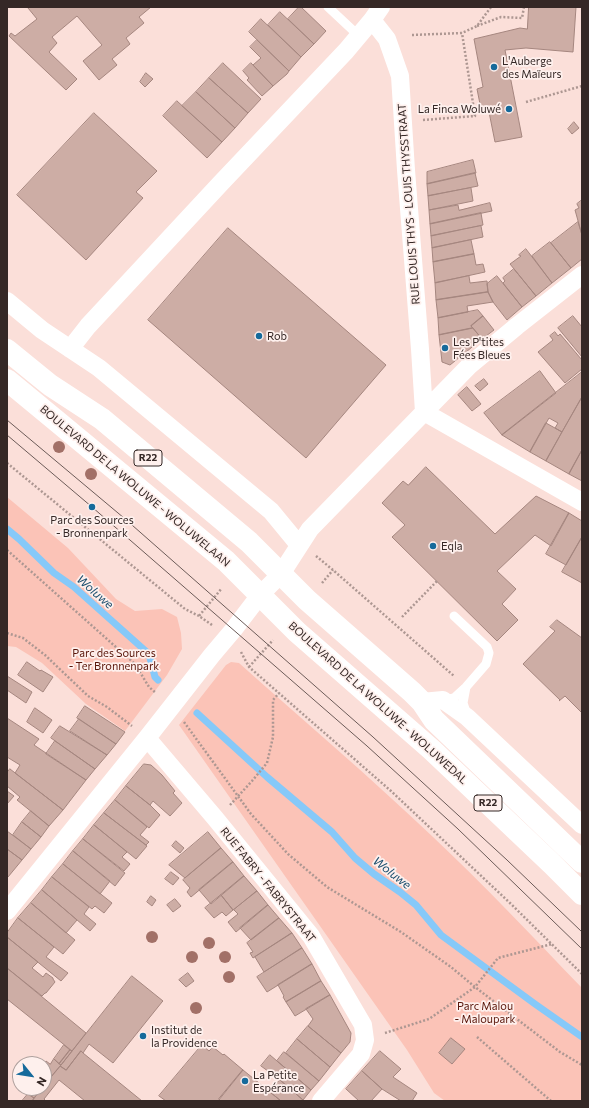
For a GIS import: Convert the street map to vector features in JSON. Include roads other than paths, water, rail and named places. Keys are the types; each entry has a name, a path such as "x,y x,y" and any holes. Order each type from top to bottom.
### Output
{"highway":[{"name":"R22","path":"7,350 50,385 102,420 249,542 281,574"},
{"name":"BOULEVARD DE LA WOLUWE - WOLUWELAAN","path":"7,380 221,556 260,595"},
{"name":"BOULEVARD DE LA WOLUWE - WOLUWEDAL","path":"281,574 307,600 412,692 422,702 434,720 582,862"},
{"name":"BOULEVARD DE LA WOLUWE - WOLUWEDAL","path":"260,595 297,632 432,750 582,894"}],"street":[{"path":"70,349 94,320 359,36 376,14"},
{"name":"RUE LOUIS THYS - LOUIS THYSSTRAAT","path":"376,14 387,39 400,76 424,412"},
{"path":"7,911 260,595 281,574 310,529 470,365 582,275"},
{"path":"7,301 42,330 99,368 271,511 299,545"},
{"path":"424,412 582,502"},
{"path":"422,702 443,700 467,717 582,825"},
{"name":"RUE FABRY - FABRYSTRAAT","path":"147,738 215,818 310,936 363,1025 365,1040 361,1054 321,1101"}],"lane":[{"path":"328,7 359,36"},
{"path":"443,700 454,698 466,687 486,664 489,654 486,647 454,616"},
{"path":"466,687 463,703 467,717"}],"waterway":[{"name":"Woluwe","path":"7,529 54,573 74,587 149,654 155,677 158,680"},
{"name":"Woluwe","path":"197,713 267,777 332,832 355,858 416,905 441,935 582,1037"}],"tram line":[{"path":"7,420 124,518 373,737 507,860 582,932"},
{"path":"7,435 367,746 458,829 582,949"}],"place":[{"name":"L'Auberge des Maïeurs","path":"494,67"},
{"name":"La Finca Woluwé","path":"509,109"},
{"name":"Rob","path":"259,336"},
{"name":"Les P'tites Fées Bleues","path":"445,348"},
{"name":"Parc des Sources - Bronnenpark","path":"92,507"},
{"name":"Eqla","path":"433,546"},
{"name":"Institut de la Providence","path":"143,1036"},
{"name":"La Petite Espérance","path":"245,1081"}],"park label":[{"name":"Parc des Sources - Ter Bronnenpark","path":"114,659"},
{"name":"Parc Malou - Maloupark","path":"485,1012"}]}
